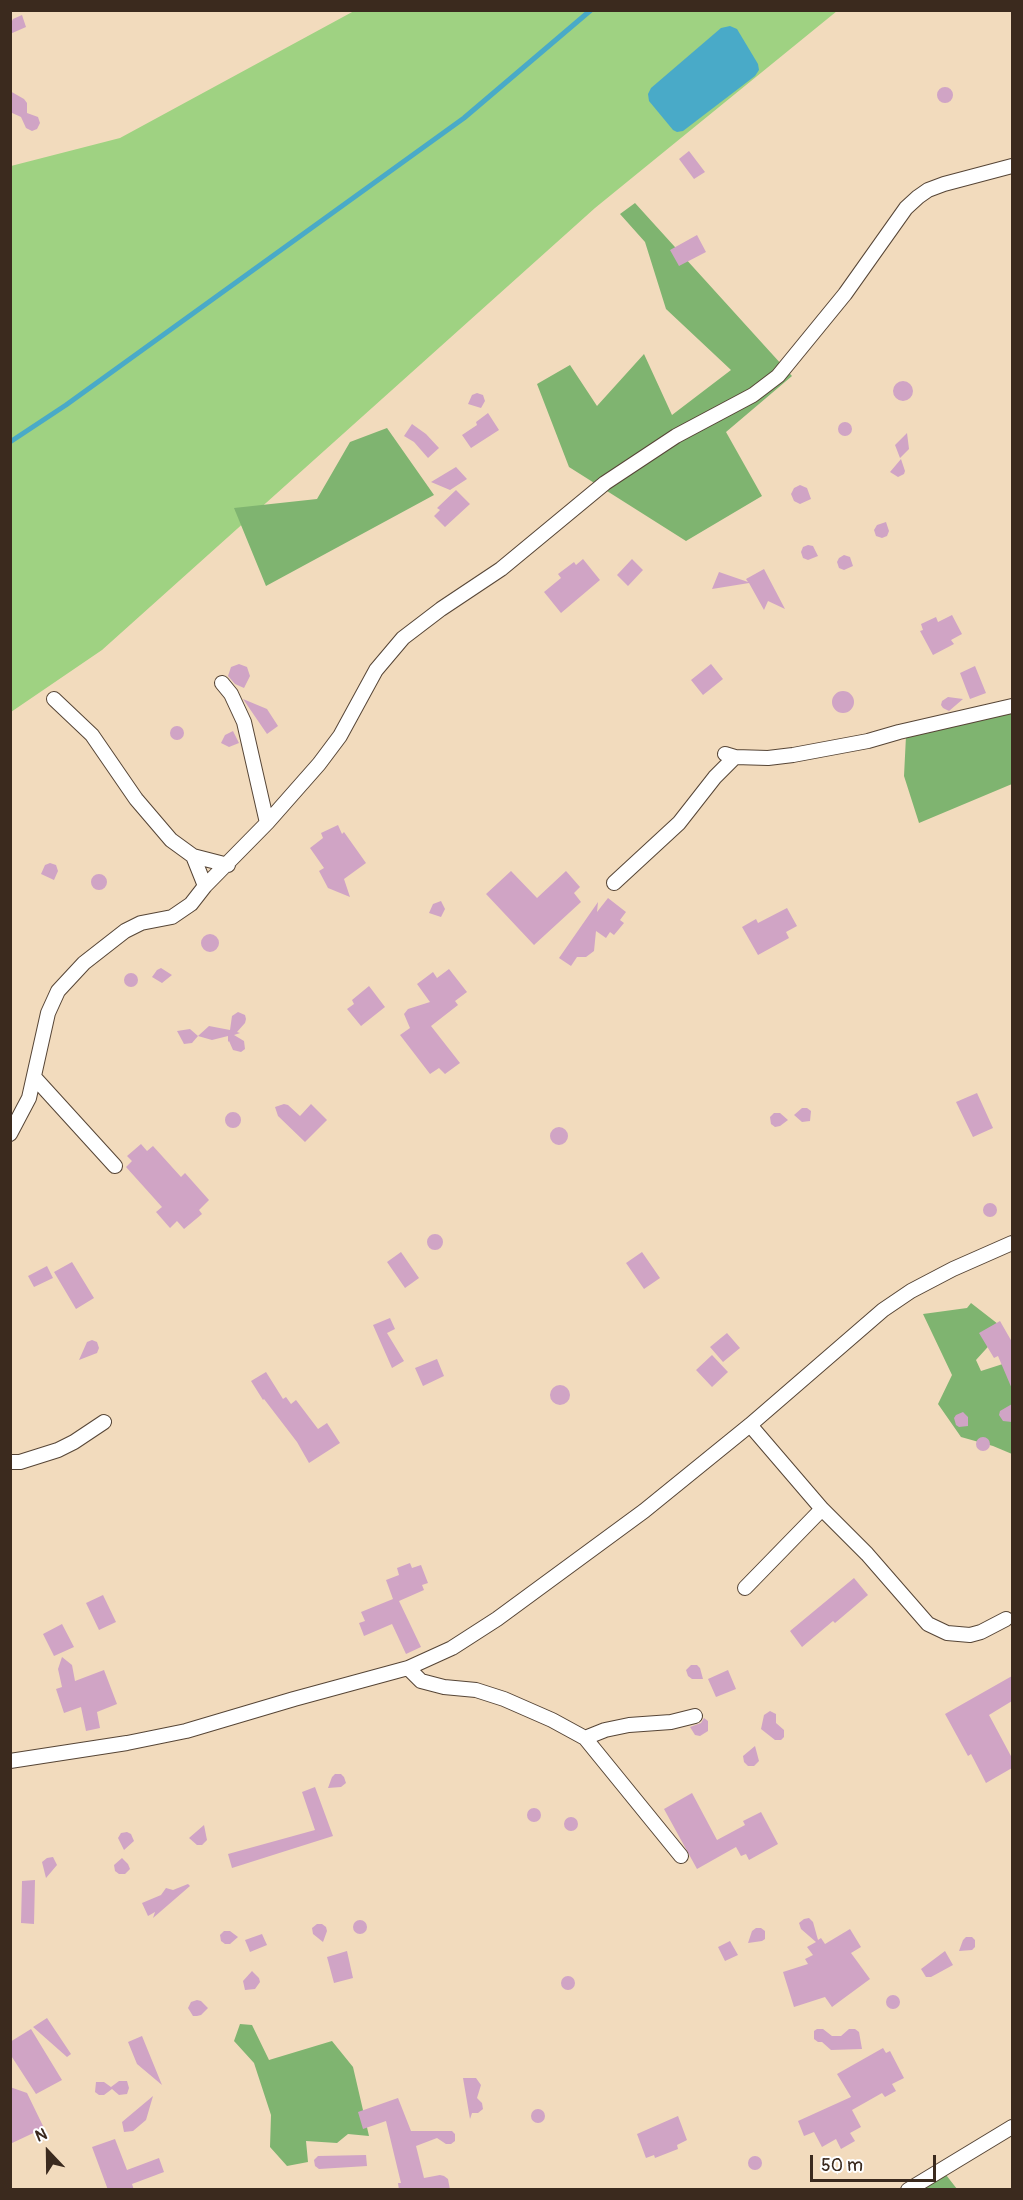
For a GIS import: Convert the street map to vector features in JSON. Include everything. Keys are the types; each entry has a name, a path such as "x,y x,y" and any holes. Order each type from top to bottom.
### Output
{"street":[{"path":"10,1134 29,1098 48,1013 58,991 84,963 132,927 172,917 191,904 205,886 228,865 313,771 340,736 376,670 403,638 441,609 501,569 605,483 676,436 753,395 778,376 845,294 906,208 918,197 944,184 1012,166"},
{"path":"222,683 231,694 244,722 267,823"},
{"path":"54,699 92,735 124,783 164,832 193,856 228,865"},
{"path":"614,884 679,823 730,755 768,758 832,748 1012,705"},
{"path":"193,856 205,886"},
{"path":"34,1077 115,1166"},
{"path":"10,1761 174,1734 408,1668 452,1648 482,1629 644,1510 750,1425 883,1310 911,1291 953,1269 1012,1243"},
{"path":"10,1462 20,1462 58,1450 104,1422"},
{"path":"750,1425 822,1509 867,1554 928,1624 947,1633 969,1635 981,1632 1006,1619"},
{"path":"745,1588 822,1509"},
{"path":"408,1668 421,1681 444,1687 476,1690 504,1699 552,1720 585,1738 681,1856"},
{"path":"585,1738 605,1730 629,1725 671,1722 695,1716"},
{"path":"908,2190 1012,2127"}],"green space":[{"path":"354,11 837,11 595,208 102,650 11,712 11,166 120,138"},
{"path":"635,203 792,376 726,432 762,496 686,541 569,467 537,384 570,365 597,406 644,354 672,415 731,370 666,309 645,242 620,214"},
{"path":"387,428 434,495 266,586 234,508 317,499 350,442"},
{"path":"1012,712 1012,784 919,823 904,776 906,736"},
{"path":"971,1303 998,1324 995,1339 976,1360 981,1371 1009,1362 1006,1339 1012,1346 1012,1454 961,1437 938,1404 952,1375 923,1314 967,1308"},
{"path":"240,2024 252,2025 269,2060 332,2041 353,2067 369,2136 348,2134 337,2143 306,2141 308,2162 287,2166 270,2147 271,2115 254,2063 234,2041"},
{"path":"943,2171 957,2189 915,2190"}],"water":[{"path":"730,26 737,29 758,64 759,70 755,76 683,131 673,130 649,101 648,94 651,88 721,28"}],"building":[{"path":"22,15 26,27 10,34 13,19"},
{"path":"945,87 951,89 953,95 951,101 945,103 939,101 937,95 939,89"},
{"path":"10,91 24,99 27,103 27,113 38,117 40,123 37,129 32,131 26,128 21,117 10,112"},
{"path":"689,151 705,172 694,179 679,159"},
{"path":"697,235 706,252 679,266 670,250"},
{"path":"903,381 910,384 913,391 910,398 903,401 896,398 893,391 896,384"},
{"path":"477,393 483,395 485,401 481,408 468,404 472,395"},
{"path":"488,413 499,430 471,448 462,435 477,425 476,422"},
{"path":"842,422 848,422 852,429 848,436 842,436 838,432 838,426"},
{"path":"412,424 426,434 439,448 428,458 414,442 404,436"},
{"path":"907,433 909,449 900,458 895,445"},
{"path":"901,459 905,471 898,477 890,472"},
{"path":"456,467 467,479 450,490 431,482"},
{"path":"800,485 807,488 811,499 800,504 794,501 791,494 794,488"},
{"path":"456,490 470,504 445,527 434,516 440,510 437,508"},
{"path":"886,522 889,531 887,536 882,538 876,536 874,530 877,525"},
{"path":"813,546 818,556 808,560 803,558 801,552 803,547"},
{"path":"844,555 850,557 853,566 844,570 839,568 837,562"},
{"path":"583,559 600,580 561,613 544,592 561,578 558,574 574,562 576,565"},
{"path":"632,559 643,570 628,586 617,575"},
{"path":"764,569 785,609 768,601 764,610 749,583 712,589 719,572 748,582 746,579"},
{"path":"952,615 962,634 951,640 954,644 933,655 920,631 923,630 921,624 936,617 938,622"},
{"path":"239,664 247,667 250,676 244,688 235,684 228,676 231,667"},
{"path":"711,664 723,679 703,695 691,680"},
{"path":"975,666 986,693 970,699 960,673"},
{"path":"843,691 851,694 854,702 851,710 843,713 835,710 832,702 835,694"},
{"path":"948,697 963,699 949,711 941,705 942,701"},
{"path":"243,699 267,709 278,726 267,734"},
{"path":"174,726 180,726 184,733 180,740 174,740 170,736 170,730"},
{"path":"233,731 239,743 229,747 221,743 225,735"},
{"path":"338,825 342,834 344,832 366,863 344,879 350,897 328,888 319,871 324,868 310,848 323,838 321,833"},
{"path":"50,863 56,865 58,871 54,880 41,874 45,865"},
{"path":"511,871 537,898 566,871 580,887 574,893 581,902 534,945 486,894"},
{"path":"96,874 102,874 107,882 105,888 96,890 91,885 91,879"},
{"path":"608,898 626,912 620,920 624,923 614,935 610,932 606,938 596,931 594,951 586,957 577,957 571,966 559,958 598,902 597,912"},
{"path":"441,901 445,909 441,917 429,913 433,904"},
{"path":"787,908 797,926 786,932 789,938 758,955 742,927 756,919 758,923"},
{"path":"210,934 216,937 219,943 216,949 210,952 204,949 201,943 204,937"},
{"path":"161,968 172,975 162,983 152,977"},
{"path":"449,969 467,992 455,1001 458,1005 431,1026 460,1063 445,1074 439,1068 430,1074 400,1035 410,1028 404,1014 408,1009 430,1002 417,984 433,972 437,978"},
{"path":"128,973 134,973 138,980 134,987 128,987 124,983 124,977"},
{"path":"369,986 385,1007 361,1026 347,1009 354,1004 352,1000"},
{"path":"238,1012 245,1015 246,1019 237,1032 240,1033 234,1035 244,1041 245,1049 241,1052 233,1050 228,1042 228,1036 212,1040 198,1036 209,1026 230,1030 232,1016"},
{"path":"190,1029 198,1036 192,1043 184,1044 177,1031"},
{"path":"977,1093 993,1128 973,1137 956,1102"},
{"path":"284,1104 300,1116 311,1104 327,1120 305,1142 278,1116 275,1107"},
{"path":"802,1108 811,1111 810,1121 802,1122 794,1115"},
{"path":"233,1112 241,1120 233,1128 225,1120"},
{"path":"774,1113 780,1113 788,1120 775,1127 771,1124 770,1117"},
{"path":"559,1127 567,1132 568,1136 563,1144 559,1145 551,1140 550,1136 555,1128"},
{"path":"141,1144 147,1151 153,1146 181,1177 185,1173 209,1200 199,1210 202,1214 184,1229 177,1221 170,1228 156,1212 162,1207 126,1167 132,1161 127,1156"},
{"path":"987,1203 993,1203 997,1210 993,1217 987,1217 983,1213 983,1207"},
{"path":"435,1234 441,1236 443,1242 441,1248 435,1250 429,1248 427,1242 429,1236"},
{"path":"401,1252 419,1278 405,1288 387,1262"},
{"path":"642,1252 660,1278 644,1289 626,1263"},
{"path":"72,1262 94,1298 76,1309 54,1272"},
{"path":"47,1266 53,1278 34,1287 28,1276"},
{"path":"390,1318 395,1329 387,1333 404,1361 392,1368 373,1325"},
{"path":"1000,1321 1012,1342 1012,1389 998,1356 994,1358 979,1333"},
{"path":"727,1333 740,1348 723,1362 710,1347"},
{"path":"92,1340 97,1342 99,1348 97,1353 79,1360 87,1342"},
{"path":"712,1355 728,1372 712,1387 696,1370"},
{"path":"437,1359 444,1376 423,1386 415,1368"},
{"path":"266,1372 283,1399 286,1397 291,1404 296,1400 318,1429 327,1423 340,1443 309,1463 297,1442 263,1400 251,1381"},
{"path":"560,1385 567,1388 570,1395 567,1402 560,1405 553,1402 550,1395 553,1388"},
{"path":"1012,1404 1012,1422 1003,1421 999,1415 1000,1411"},
{"path":"963,1412 968,1417 968,1426 959,1427 954,1418"},
{"path":"983,1437 988,1439 990,1444 988,1449 983,1451 978,1449 976,1444 978,1439"},
{"path":"410,1563 412,1568 421,1565 428,1583 422,1585 424,1590 399,1601 421,1647 406,1654 392,1624 364,1636 359,1623 365,1621 361,1612 393,1599 386,1580 399,1575 397,1568"},
{"path":"854,1578 868,1595 802,1647 790,1631"},
{"path":"103,1595 116,1622 99,1630 86,1603"},
{"path":"62,1624 74,1647 54,1656 43,1634"},
{"path":"62,1657 72,1665 75,1681 104,1670 117,1704 97,1712 100,1728 86,1731 81,1707 64,1713 56,1689 62,1687 58,1669"},
{"path":"691,1665 697,1665 700,1668 703,1679 692,1679 688,1676 686,1670"},
{"path":"728,1670 736,1689 716,1697 708,1679"},
{"path":"1012,1676 1012,1701 989,1715 1012,1758 1012,1768 986,1783 971,1754 968,1756 945,1714"},
{"path":"770,1711 776,1714 776,1723 784,1730 784,1737 781,1740 775,1740 761,1729 764,1715"},
{"path":"704,1718 708,1721 708,1731 700,1736 695,1735 690,1727 701,1723"},
{"path":"755,1746 759,1761 754,1766 748,1766 743,1756"},
{"path":"335,1774 341,1774 346,1783 341,1787 328,1788 332,1777"},
{"path":"315,1787 333,1836 232,1868 228,1854 315,1830 302,1792"},
{"path":"692,1793 717,1840 745,1825 743,1821 761,1812 778,1844 749,1860 746,1854 741,1856 736,1847 697,1869 664,1809"},
{"path":"531,1808 537,1808 541,1815 537,1822 531,1822 527,1818 527,1812"},
{"path":"568,1817 574,1817 578,1824 574,1831 568,1831 564,1827 564,1821"},
{"path":"204,1825 207,1840 202,1845 197,1845 189,1838"},
{"path":"121,1833 131,1834 134,1841 124,1850 118,1838"},
{"path":"53,1857 57,1865 46,1878 42,1862"},
{"path":"122,1858 130,1869 125,1874 119,1874 115,1871 114,1865"},
{"path":"35,1880 34,1924 21,1923 22,1881"},
{"path":"188,1884 190,1886 153,1918 155,1912 148,1916 142,1903 161,1895 166,1888 173,1890"},
{"path":"809,1918 813,1922 818,1940 821,1938 825,1944 850,1929 861,1947 851,1953 870,1979 832,2007 825,1997 794,2007 783,1972 808,1964 805,1959 813,1955 807,1947 816,1942 801,1929 799,1923"},
{"path":"357,1920 363,1920 367,1927 363,1934 357,1934 353,1930 353,1924"},
{"path":"317,1924 326,1927 323,1942 313,1934 312,1928"},
{"path":"756,1928 765,1931 765,1939 748,1943 752,1931"},
{"path":"224,1931 230,1931 238,1937 230,1944 225,1944 221,1941 220,1935"},
{"path":"262,1934 267,1945 250,1952 245,1940"},
{"path":"966,1937 972,1937 975,1940 975,1947 972,1950 959,1951 963,1940"},
{"path":"730,1941 738,1955 725,1961 718,1947"},
{"path":"347,1951 353,1978 334,1983 327,1957"},
{"path":"945,1951 953,1965 931,1977 926,1977 921,1969"},
{"path":"252,1971 260,1982 255,1989 245,1990 243,1981"},
{"path":"565,1976 571,1976 575,1983 571,1990 565,1990 561,1986 561,1980"},
{"path":"890,1995 896,1995 900,2002 896,2009 890,2009 886,2005 886,1999"},
{"path":"197,2000 208,2008 201,2015 193,2016 188,2008 191,2002"},
{"path":"47,2018 71,2054 67,2057 33,2027"},
{"path":"31,2029 62,2080 36,2094 10,2054 10,2042"},
{"path":"823,2029 832,2036 841,2036 849,2029 855,2029 859,2032 862,2049 831,2050 822,2042 814,2039 814,2031"},
{"path":"142,2036 162,2085 137,2064 128,2042"},
{"path":"883,2048 886,2053 890,2051 904,2078 892,2084 896,2091 885,2097 882,2093 852,2110 861,2127 850,2133 855,2141 841,2149 836,2139 822,2147 814,2132 804,2136 798,2121 851,2097 837,2074"},
{"path":"463,2078 476,2078 481,2085 477,2098 482,2103 483,2109 478,2113 472,2113 470,2119"},
{"path":"119,2081 127,2081 129,2088 127,2094 119,2095 112,2089 104,2095 95,2092 96,2082 104,2082 111,2087"},
{"path":"10,2087 27,2093 44,2128 10,2144"},
{"path":"153,2096 146,2120 133,2131 124,2132 122,2122"},
{"path":"398,2098 411,2131 452,2131 455,2134 455,2141 451,2144 446,2144 437,2138 416,2146 424,2178 444,2176 448,2179 450,2190 399,2190 398,2183 401,2183 386,2121 363,2129 358,2112"},
{"path":"538,2109 543,2111 545,2116 543,2121 538,2123 533,2121 531,2116 533,2111"},
{"path":"678,2116 687,2140 677,2145 678,2149 655,2158 654,2155 646,2158 637,2134"},
{"path":"115,2139 127,2170 159,2158 164,2172 132,2184 134,2190 108,2190 92,2147"},
{"path":"366,2155 367,2166 319,2169 315,2166 314,2160 318,2156"},
{"path":"752,2156 758,2156 762,2163 758,2170 752,2170 748,2166 748,2160"}],"waterway":[{"path":"10,442 66,405 464,118 591,10"}]}
